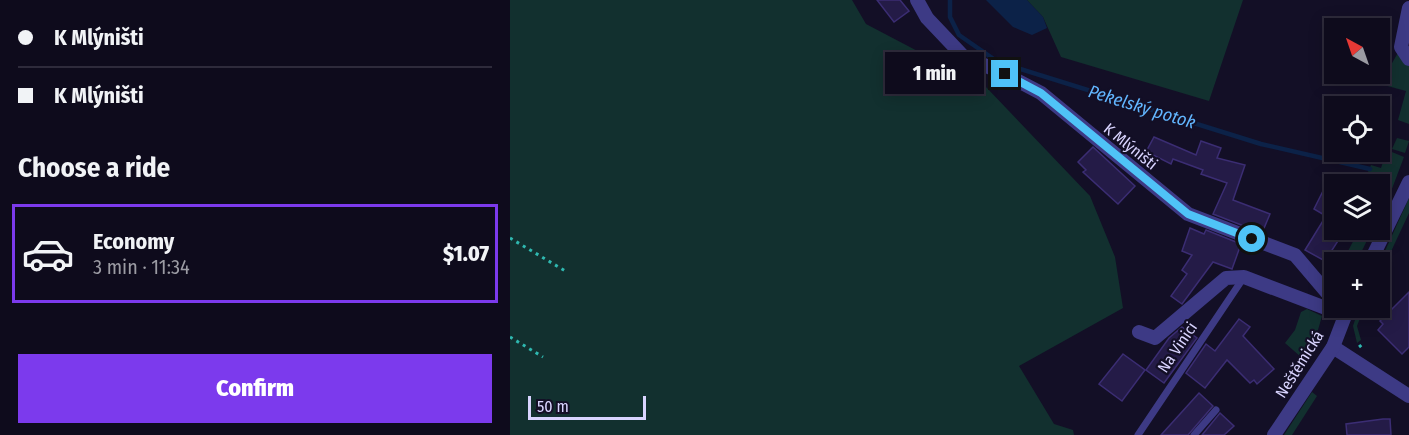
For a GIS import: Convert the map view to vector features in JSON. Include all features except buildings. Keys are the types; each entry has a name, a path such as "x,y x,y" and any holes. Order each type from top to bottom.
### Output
{"street":[{"name":"K Mlýništi","path":"917,0 927,18 963,56 1041,93 1188,214 1295,255 1324,289"},
{"path":"1409,8 1401,47 1409,59"},
{"path":"1375,252 1409,182"},
{"path":"1244,277 1324,303"},
{"name":"Na Vinici","path":"1139,332 1155,338 1226,278 1244,277"},
{"name":"Neštěmická","path":"1274,435 1333,347 1342,318"},
{"path":"1333,347 1409,396"}],"lane":[{"name":"Na Vinici","path":"1138,435 1244,277"},
{"path":"1194,435 1216,411"}],"path":[{"path":"510,238 567,272"},
{"path":"510,337 543,357"},
{"path":"1359,347 1364,343"}],"green space":[{"path":"510,0 852,0 866,24 986,87 1090,196 1115,257 1123,308 1019,366 1054,424 1073,430 1074,435 510,435"},
{"path":"1027,0 1243,0 1209,101 1061,57 1043,17"},
{"path":"1399,51 1403,62 1409,66 1409,124 1398,120 1406,91 1380,84 1390,84 1390,67"},
{"path":"1397,138 1409,141 1405,153 1392,149"},
{"path":"1390,151 1404,157 1390,194 1390,174 1370,174 1368,172 1371,165 1381,168 1383,162 1390,162"},
{"path":"1409,198 1409,213 1390,254 1385,252"},
{"path":"1354,240 1367,240 1361,252 1348,252"},
{"path":"1307,309 1322,316 1318,330 1301,357 1285,343 1295,330 1301,312"},
{"path":"1356,318 1360,318 1357,326 1361,340 1357,343 1353,326"},
{"path":"1312,392 1317,396 1292,435 1284,435"}],"water":[{"path":"986,0 1027,0 1043,17 1047,28 1032,35 1013,27"}],"waterway":[{"name":"Pekelský potok","path":"950,0 950,17 959,35 998,62 1261,144 1370,169"}],"route":[{"path":"1005,74 1041,93 1188,214 1252,239"}]}
